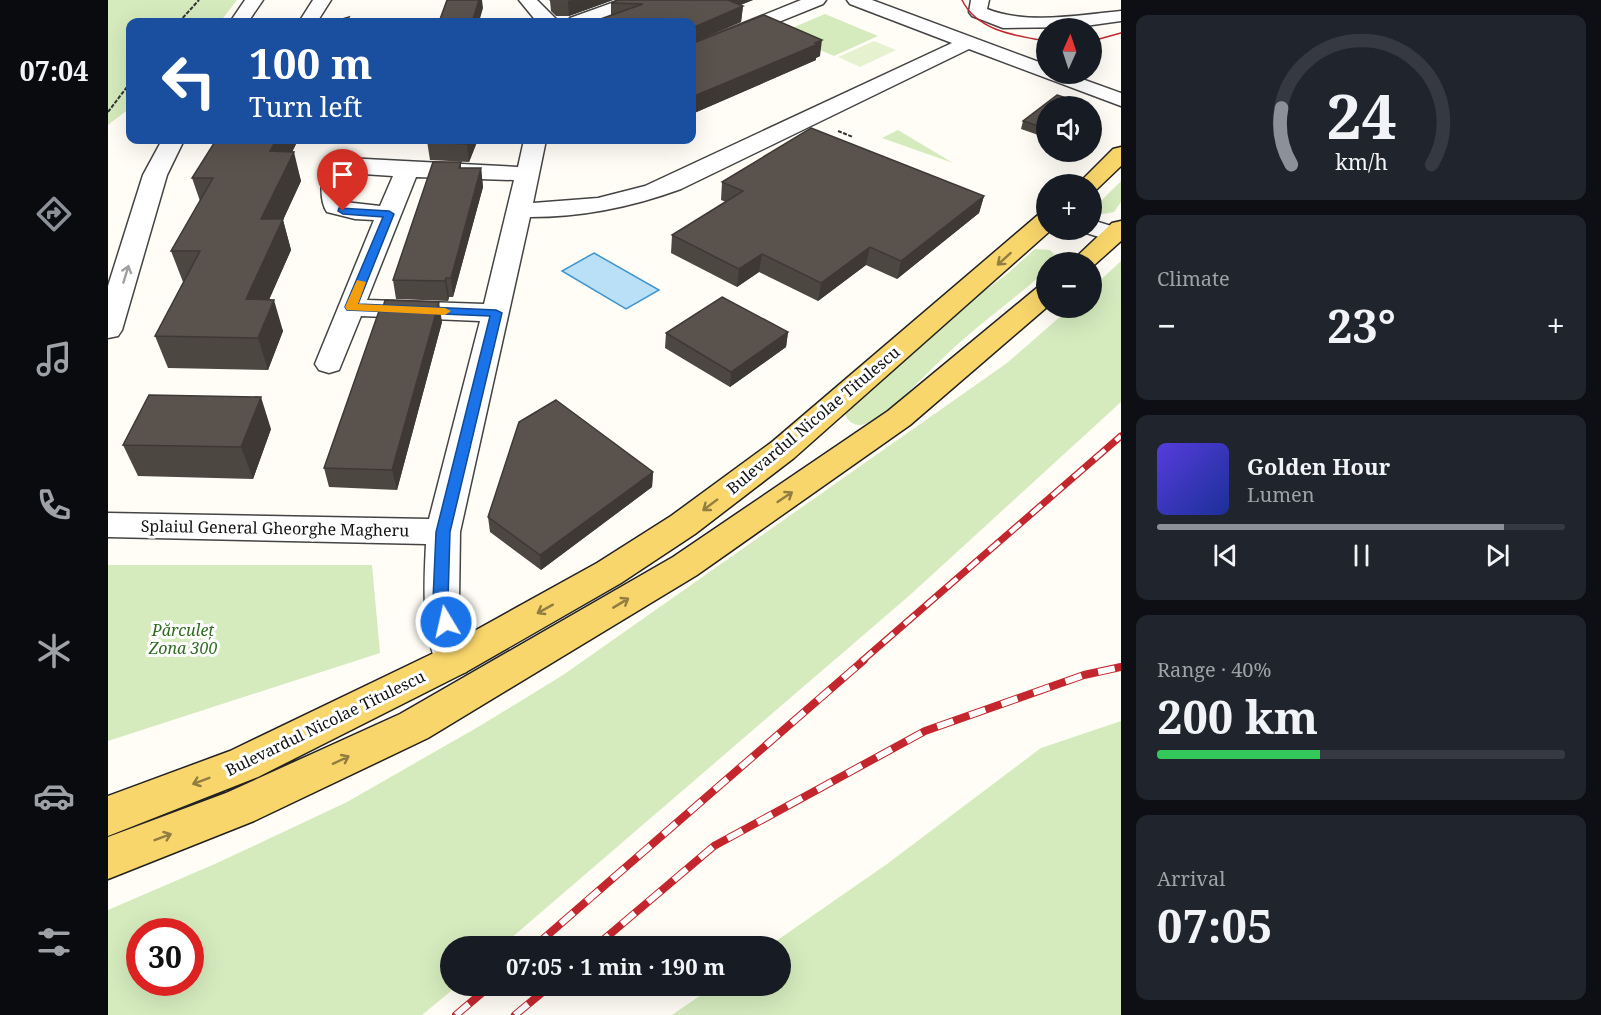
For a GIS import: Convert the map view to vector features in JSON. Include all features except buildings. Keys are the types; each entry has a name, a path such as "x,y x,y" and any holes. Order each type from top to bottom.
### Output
{"main road":[{"path":"1100,174 1121,154"},
{"name":"Bulevardul Nicolae Titulescu","path":"108,816 244,764 453,661 609,573 683,525 783,450 1036,230"},
{"path":"1091,252 1109,230"},
{"path":"108,858 239,807 414,726 685,566 899,418 1036,302"}],"street":[{"path":"242,18 254,0"},
{"path":"311,18 322,0"},
{"path":"528,0 541,17 544,18"},
{"path":"588,18 637,0"},
{"path":"696,49 817,0"},
{"path":"856,0 1036,68"},
{"path":"980,0 978,12 1003,22 1078,21 1121,16"},
{"path":"520,210 585,209 639,197 673,184 968,42"},
{"path":"1078,84 1121,100"},
{"path":"108,330 155,175 171,144"},
{"path":"453,661 441,600 443,532 534,144"},
{"path":"389,214 355,212 335,207 332,201 337,170 346,165 407,170 527,174"},
{"path":"329,364 407,170"},
{"path":"351,307 496,313"},
{"name":"Splaiul General Gheorghe Magheru","path":"108,525 443,532"}],"path":[{"path":"183,18 200,0"},
{"path":"108,112 126,88"}],"green space":[{"path":"108,0 237,0 223,18 126,18 126,111 108,125"},
{"path":"825,14 878,36 834,56 780,33"},
{"path":"874,41 896,50 860,67 838,57"},
{"path":"898,130 953,163 882,138"},
{"path":"1121,181 1121,202 1114,212 1102,213 1102,200"},
{"path":"1035,249 1052,252 1036,252 1036,279 955,346 888,410 864,424 857,425 848,420 845,414 857,399 949,317 1007,274"},
{"path":"1121,261 1121,402 910,595 514,936 440,936 440,996 445,996 422,1015 108,1015 108,910 217,863 347,802 478,727 563,675 1007,363 1059,318 1102,318 1102,279"},
{"name":"Părculeț Zona 300","path":"108,565 372,565 380,653 108,741"},
{"path":"1121,721 1121,1015 672,1015 700,996 791,996 791,936 783,936 887,864 1041,748"}],"water":[{"path":"594,253 659,290 626,309 562,271"}],"tram line":[{"path":"962,0 977,19 987,25 1010,34 1036,39"},
{"path":"1102,38 1121,33"}],"railway":[{"path":"862,661 1121,436"},
{"path":"547,936 864,660"},
{"path":"608,936 714,846 925,731 1084,675 1121,667"},
{"path":"456,1015 478,996"},
{"path":"515,1015 538,996"}],"slow traffic":[{"path":"361,282 351,307 445,311"}],"route":[{"path":"343,211 389,214 351,307 496,313 443,532 441,600 446,622"}]}
